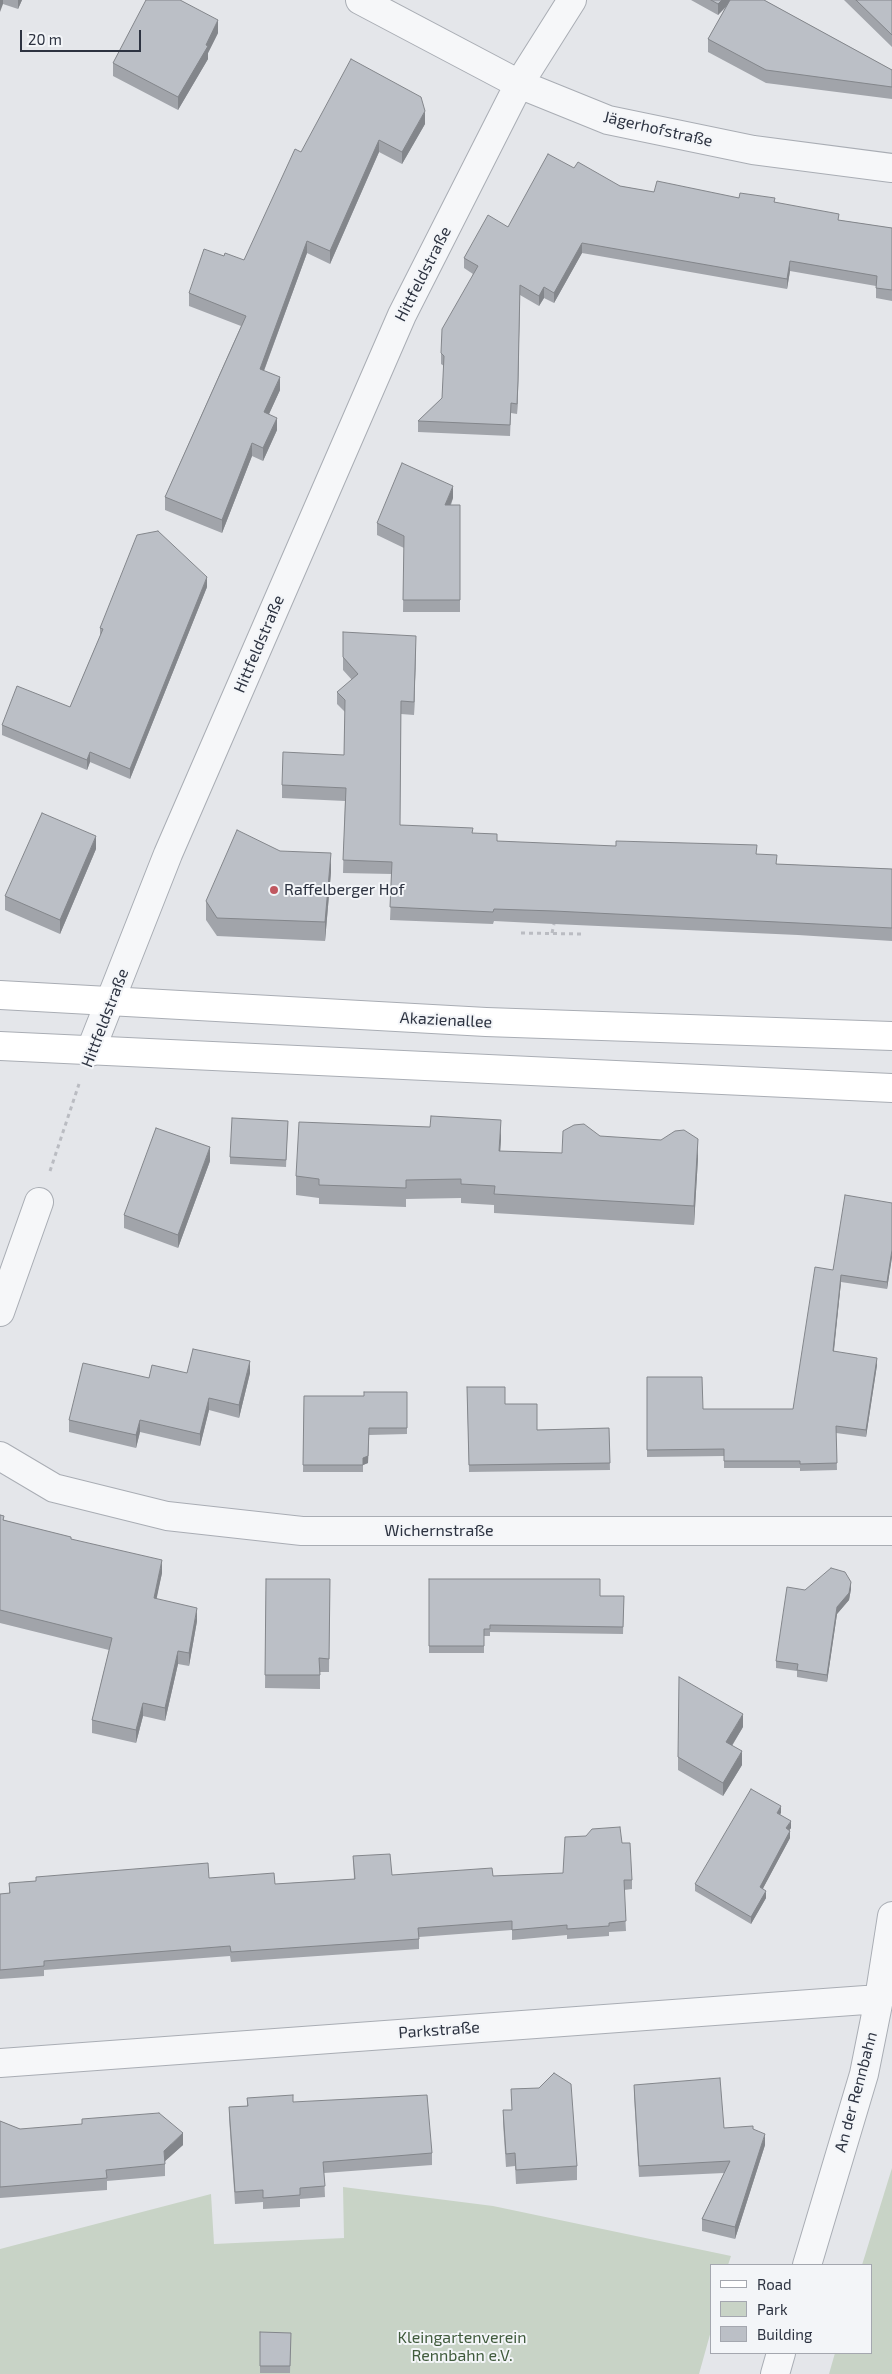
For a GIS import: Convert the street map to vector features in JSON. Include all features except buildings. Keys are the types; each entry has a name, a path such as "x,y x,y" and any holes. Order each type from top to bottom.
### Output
{"main road":[{"name":"Akazienallee","path":"0,995 486,1022 892,1036"},
{"path":"0,1046 90,1052 892,1088"}],"street":[{"name":"Jägerhofstraße","path":"360,0 519,84 608,120 753,150 892,168"},
{"name":"Hittfeldstraße","path":"90,1052 168,854 402,315 519,84 572,0"},
{"path":"0,1312 39,1202"},
{"name":"Wichernstraße","path":"0,1456 54,1488 73,1493 167,1516 302,1531 892,1531"},
{"name":"An der Rennbahn","path":"807,2264 864,2074 879,1999 892,1916"},
{"name":"Parkstraße","path":"0,2063 879,1999"},
{"path":"775,2374 781,2354"}],"path":[{"path":"552,933 554,924"},
{"path":"521,933 583,934"},
{"name":"Hittfeldstraße","path":"39,1202 90,1052"}],"green space":[{"path":"892,2168 892,2374 829,2374 835,2354 872,2354 872,2264 862,2264"},
{"name":"Kleingartenverein Rennbahn e.V.","path":"343,2187 493,2206 731,2256 728,2264 710,2264 710,2335 699,2374 0,2374 0,2249 211,2194 214,2244 344,2238"}],"place":[{"name":"Raffelberger Hof","path":"274,890"}]}
